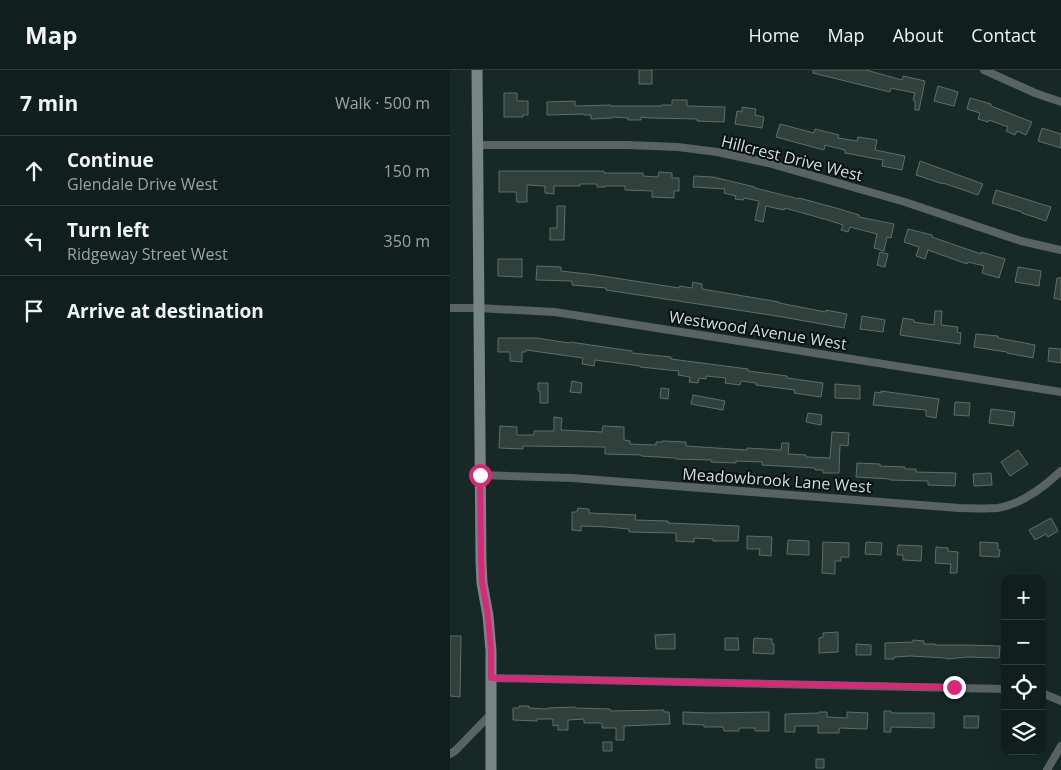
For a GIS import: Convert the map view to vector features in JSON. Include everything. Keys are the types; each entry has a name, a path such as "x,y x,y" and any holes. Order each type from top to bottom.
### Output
{"street":[{"path":"477,70 481,561 491,651 491,770"},
{"path":"984,70 1035,93 1061,102"},
{"name":"Hillcrest Drive West","path":"478,145 627,145 678,147 717,152 768,163 896,199 1021,241 1061,250"},
{"name":"Westwood Avenue West","path":"450,308 555,312 1061,392"},
{"name":"Meadowbrook Lane West","path":"480,475 572,478 958,508 998,508 1020,500 1047,484 1061,471"},
{"path":"491,678 1001,689"},
{"path":"1046,695 1061,701"},
{"path":"450,754 490,714"},
{"path":"1047,770 1061,746"}],"building":[{"path":"639,70 652,70 652,84 639,84"},
{"path":"813,70 866,70 902,80 903,76 925,81 919,110 915,110 915,101 913,100 915,93 891,88 890,92 813,73"},
{"path":"938,86 958,92 954,106 934,101"},
{"path":"504,93 517,93 517,101 528,101 528,115 523,115 523,117 504,117"},
{"path":"970,98 991,104 991,106 1032,122 1026,135 1017,131 1015,135 1006,131 1008,127 989,120 988,122 978,119 980,113 967,109"},
{"path":"672,100 687,100 687,106 725,107 724,122 641,117 641,120 612,117 591,119 591,115 584,114 547,115 547,102 575,101 575,106 661,106 672,105"},
{"path":"742,107 756,109 755,115 764,117 762,128 735,124 737,111 742,112"},
{"path":"780,124 814,133 815,129 839,135 838,138 857,141 858,137 877,140 875,150 905,156 902,170 882,166 883,160 845,153 845,150 825,145 824,150 776,137"},
{"path":"1042,128 1061,134 1061,148 1038,141"},
{"path":"920,161 983,184 978,195 916,175"},
{"path":"499,171 604,171 604,173 643,173 643,176 658,177 659,172 672,173 672,178 679,178 679,191 674,191 674,198 652,197 652,191 625,190 625,186 597,187 597,184 580,184 580,186 554,186 554,194 545,193 545,186 527,185 527,202 517,202 516,192 499,192"},
{"path":"694,176 713,177 755,187 836,208 859,215 859,217 894,224 891,238 887,237 884,251 874,248 877,234 850,227 848,232 841,230 843,225 785,208 784,210 766,206 763,222 755,220 759,201 744,198 743,200 735,199 736,196 724,193 725,189 693,187"},
{"path":"996,190 1051,207 1046,221 992,203"},
{"path":"557,206 565,206 564,240 550,240 550,228 557,228"},
{"path":"908,229 932,235 932,237 981,254 981,252 1005,259 999,278 982,273 984,266 968,262 967,264 928,250 925,259 916,256 919,247 904,242"},
{"path":"880,252 888,254 885,267 877,265"},
{"path":"498,259 522,259 522,277 498,276"},
{"path":"537,266 561,267 561,271 679,288 680,286 692,288 693,282 702,284 702,289 826,312 826,310 847,314 844,328 606,290 606,288 572,285 572,281 536,280"},
{"path":"1018,267 1041,271 1039,286 1015,282"},
{"path":"1057,278 1061,278 1061,300 1054,298"},
{"path":"935,311 942,311 941,325 958,327 957,332 961,333 960,344 900,335 903,318 934,325"},
{"path":"862,316 885,320 883,332 860,329"},
{"path":"976,334 998,336 998,338 1035,345 1033,358 974,347"},
{"path":"498,338 537,338 570,342 787,376 787,378 823,383 821,397 794,393 795,390 756,385 756,383 741,381 740,385 725,383 726,378 706,376 706,379 699,378 698,383 689,382 690,377 678,375 679,371 595,360 594,366 582,364 583,358 526,350 526,352 522,352 522,362 510,361 510,352 498,352"},
{"path":"1049,348 1061,349 1061,363 1048,361"},
{"path":"572,381 582,383 581,393 570,392"},
{"path":"538,383 548,383 548,403 540,403"},
{"path":"835,384 860,386 860,399 835,398"},
{"path":"661,388 669,389 668,399 660,398"},
{"path":"881,391 939,399 936,418 926,416 926,410 873,405 875,392 881,393"},
{"path":"693,395 725,401 723,410 691,404"},
{"path":"955,402 970,403 969,416 954,415"},
{"path":"991,409 1015,412 1013,426 989,423"},
{"path":"808,413 822,415 821,425 806,422"},
{"path":"554,417 562,418 561,430 602,432 603,426 624,427 624,440 630,441 630,444 656,445 656,442 662,441 686,442 686,446 781,450 782,443 789,443 788,454 806,455 806,457 830,458 832,432 849,433 848,446 840,445 839,473 823,473 823,470 815,470 815,468 762,465 762,462 711,462 711,460 605,454 605,447 523,446 523,449 499,448 500,426 517,427 517,435 534,435 534,431 554,431"},
{"path":"1018,450 1028,464 1010,476 1001,462"},
{"path":"857,463 905,467 905,469 916,469 916,472 956,473 955,486 928,485 928,481 856,477"},
{"path":"991,473 992,485 974,486 973,474"},
{"path":"578,508 589,509 589,513 636,515 635,520 739,526 738,541 713,541 713,539 694,538 694,542 676,541 676,533 629,532 629,529 607,527 581,526 581,531 572,530 572,512 577,512"},
{"path":"1051,518 1058,531 1048,537 1046,534 1035,540 1029,530"},
{"path":"747,536 772,537 771,556 759,555 760,549 747,549"},
{"path":"788,540 809,541 809,555 787,554"},
{"path":"823,542 849,543 849,557 841,557 841,561 835,561 835,574 822,573"},
{"path":"866,542 882,543 881,555 865,554"},
{"path":"980,542 998,543 999,557 980,556"},
{"path":"898,545 922,546 921,561 903,560 903,555 897,555"},
{"path":"936,547 948,548 948,551 958,552 957,573 950,573 951,564 935,563"},
{"path":"838,632 838,652 819,653 819,638 823,637 823,633"},
{"path":"675,634 675,649 656,649 655,635"},
{"path":"450,636 461,636 460,697 450,696"},
{"path":"725,638 738,638 739,650 725,650"},
{"path":"754,638 772,639 774,654 753,653"},
{"path":"913,640 935,645 1000,646 999,658 968,657 946,659 910,656 885,659 885,643 913,642"},
{"path":"856,644 871,645 871,655 856,655"},
{"path":"519,706 548,709 575,707 610,709 610,711 664,710 664,712 669,712 670,724 624,726 624,740 616,740 616,728 602,728 602,723 584,723 584,719 568,720 568,730 558,730 558,725 553,726 553,719 537,719 537,721 513,720 513,708 519,708"},
{"path":"884,711 891,711 891,713 934,713 934,728 891,727 891,732 884,732"},
{"path":"683,712 769,712 769,731 755,731 755,728 739,728 739,731 724,731 723,727 683,724"},
{"path":"827,712 827,717 847,718 847,712 868,713 867,729 839,728 839,733 818,733 818,726 795,726 795,732 785,732 785,714"},
{"path":"964,716 979,716 978,728 964,728"},
{"path":"603,742 612,742 612,751 603,751"},
{"path":"816,759 824,759 824,768 816,768"}],"route":[{"path":"480,475 482,582 488,616 491,678 954,687"}]}
